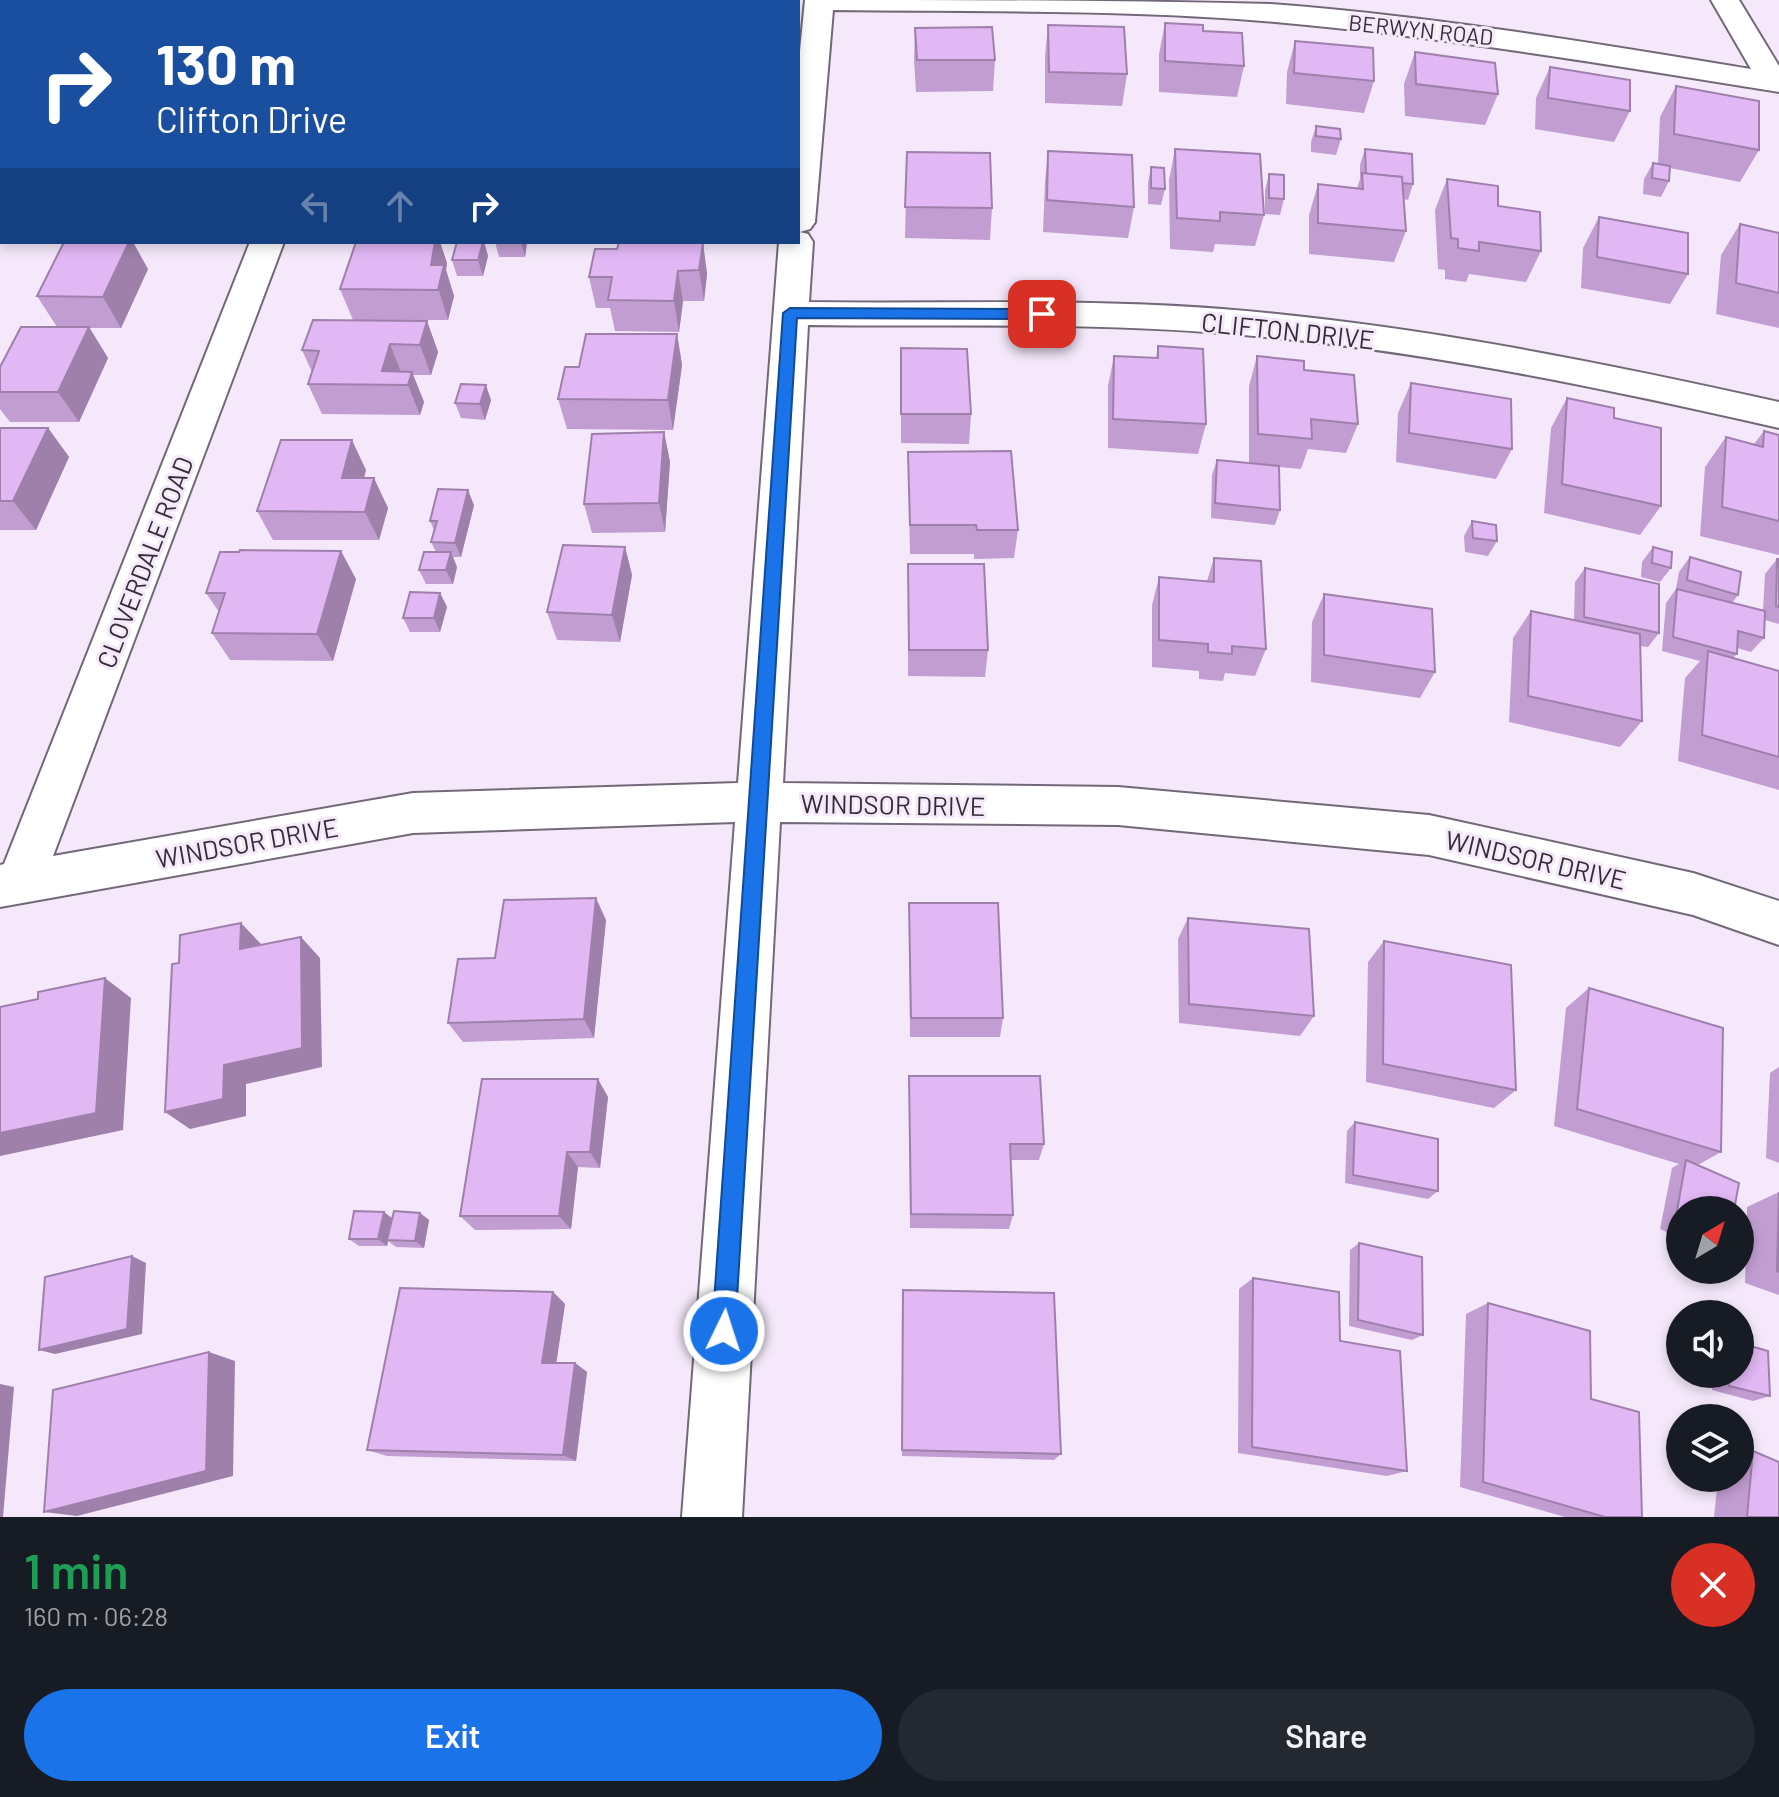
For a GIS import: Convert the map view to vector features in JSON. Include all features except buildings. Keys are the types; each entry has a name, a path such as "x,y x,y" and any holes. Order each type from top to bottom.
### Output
{"street":[{"path":"800,202 820,0"},
{"name":"BERWYN ROAD","path":"820,0 1272,7 1504,38 1776,82"},
{"path":"1725,0 1776,82"},
{"name":"CLOVERDALE ROAD","path":"10,884 266,244"},
{"path":"712,1517 796,244"},
{"name":"CLIFTON DRIVE","path":"790,313 919,316 1073,314 1277,326 1469,351 1779,415"},
{"name":"WINDSOR DRIVE","path":"10,884 413,813 758,802 1118,806 1429,835 1693,894 1779,923"}],"route":[{"path":"724,1331 790,313 919,316 1042,314"}]}
